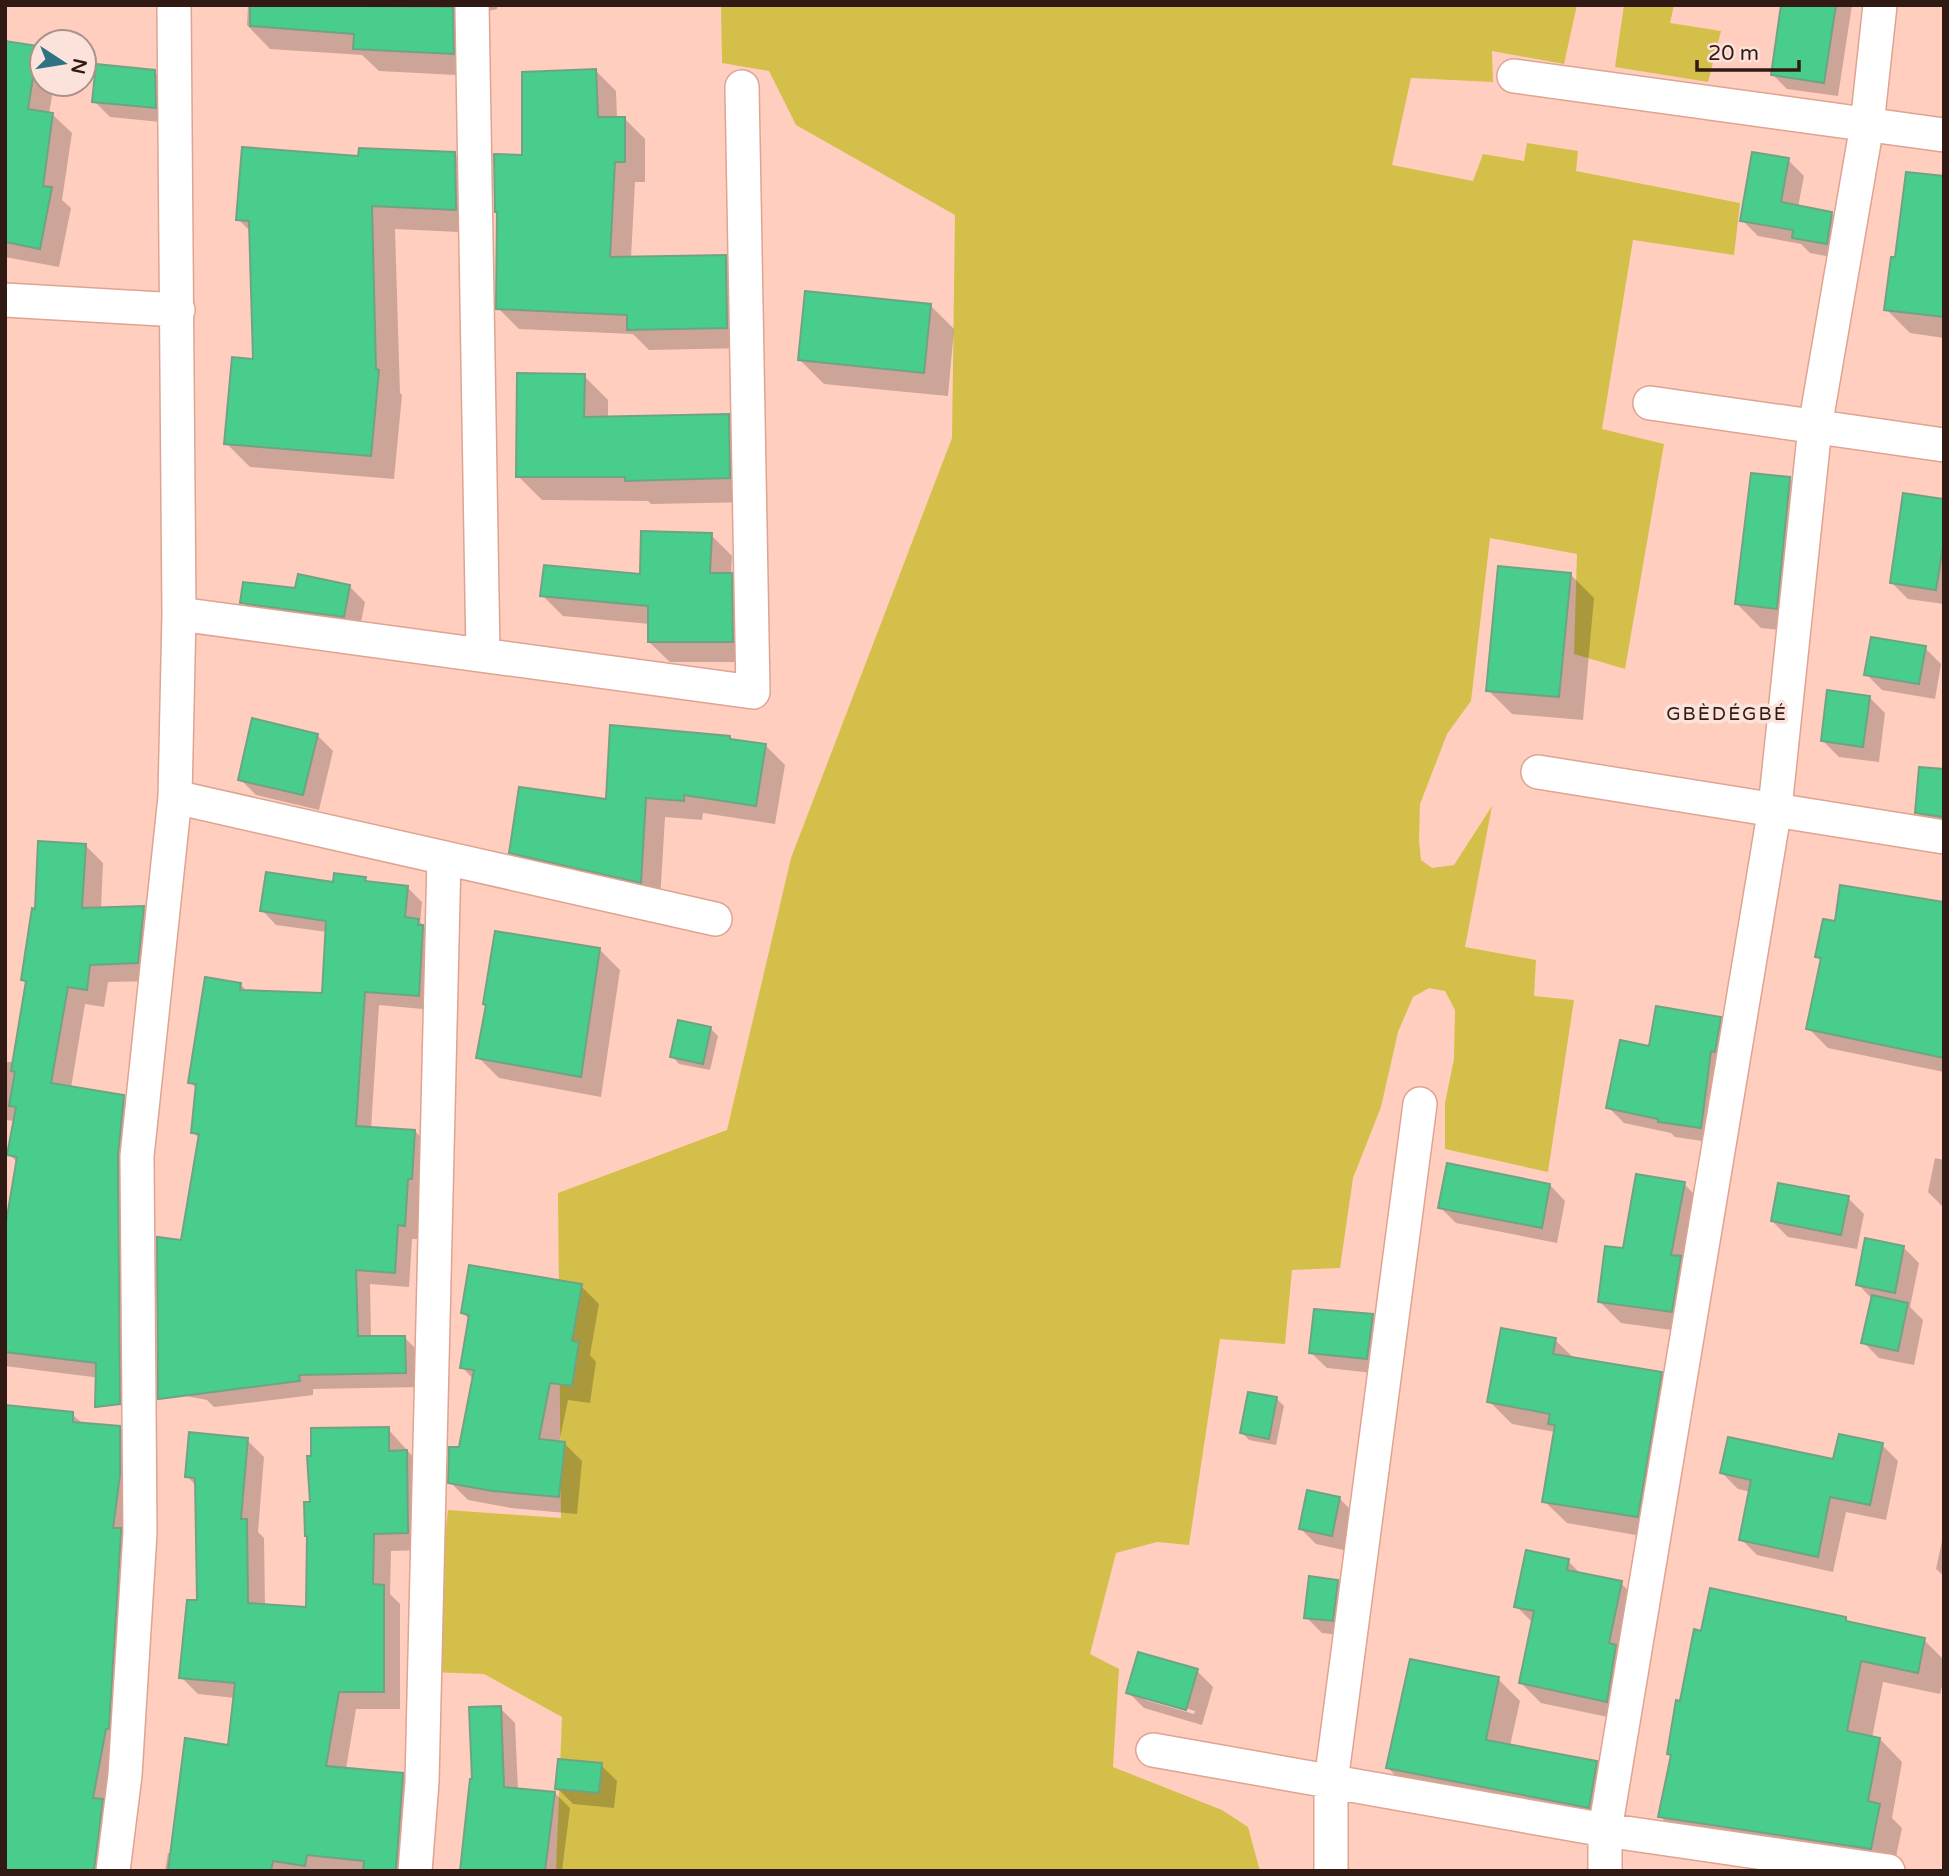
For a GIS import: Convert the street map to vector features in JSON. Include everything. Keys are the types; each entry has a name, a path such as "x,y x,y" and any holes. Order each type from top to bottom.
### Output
{"street":[{"path":"113,1871 125,1775 140,1534 136,1156 175,797 179,614 174,5"},
{"path":"472,5 483,655"},
{"path":"1605,1871 1605,1830 1775,808 1815,427 1867,125 1880,5"},
{"path":"1514,76 1944,135"},
{"path":"179,614 753,692 742,87"},
{"path":"5,300 178,310"},
{"path":"1650,403 1944,445"},
{"path":"1538,772 1944,837"},
{"path":"175,797 715,919"},
{"path":"415,1871 422,1782 444,858"},
{"path":"1331,1871 1331,1782 1420,1104"},
{"path":"1153,1750 1605,1830 1888,1871"}],"shaded area":[{"path":"721,5 1577,5 1564,64 1492,51 1493,82 1411,78 1392,165 1473,181 1483,154 1524,161 1527,143 1578,151 1576,171 1740,203 1734,255 1633,240 1602,429 1664,444 1625,669 1574,654 1577,554 1490,538 1471,701 1447,734 1420,804 1421,860 1432,868 1454,865 1492,806 1465,947 1536,960 1534,996 1574,1000 1548,1172 1445,1149 1445,1103 1454,1059 1455,1010 1445,991 1429,988 1413,997 1398,1032 1381,1107 1353,1178 1340,1268 1292,1270 1285,1344 1220,1339 1189,1545 1157,1542 1116,1553 1090,1654 1119,1669 1113,1767 1222,1810 1248,1827 1260,1871 556,1871 562,1717 484,1674 429,1672 448,1510 561,1518 558,1193 727,1130 791,858 952,438 955,215 796,125 769,71 722,63"},
{"path":"1624,5 1674,5 1670,23 1721,31 1708,82 1615,67"}],"building":[{"path":"250,5 453,7 454,54 353,49 354,34 250,26"},
{"path":"1781,5 1836,5 1824,83 1771,75"},
{"path":"5,41 28,44 28,109 53,113 43,186 52,187 40,249 5,242"},
{"path":"98,64 155,70 156,108 92,102 92,98 98,98"},
{"path":"596,69 598,117 625,117 625,162 615,162 610,257 726,255 727,328 627,330 627,315 496,309 497,212 494,154 522,155 522,72"},
{"path":"242,147 358,156 359,148 455,152 456,210 372,206 376,369 379,370 371,456 224,444 232,357 253,359 249,221 236,220"},
{"path":"1752,152 1789,158 1781,202 1832,212 1827,244 1792,238 1793,230 1740,221"},
{"path":"1906,172 1944,176 1944,317 1884,310 1891,257 1895,257"},
{"path":"805,291 931,304 924,373 798,360"},
{"path":"517,373 585,374 584,417 729,414 730,478 625,481 625,477 516,477"},
{"path":"1751,473 1790,477 1777,609 1735,604"},
{"path":"1903,493 1944,499 1944,540 1936,590 1890,583"},
{"path":"641,531 712,533 710,573 732,573 733,642 648,642 648,606 540,596 544,565 640,574"},
{"path":"1498,566 1571,573 1559,697 1486,691"},
{"path":"298,574 350,585 344,617 240,603 243,582 295,588"},
{"path":"1871,637 1926,646 1919,684 1864,675"},
{"path":"1827,690 1870,696 1863,747 1821,741"},
{"path":"252,718 318,734 303,795 238,780"},
{"path":"610,725 730,736 730,739 766,744 756,806 684,795 684,801 646,798 641,883 509,853 519,787 606,799"},
{"path":"1919,767 1944,769 1944,817 1915,813"},
{"path":"38,841 86,844 82,908 144,906 138,963 90,965 87,990 68,987 51,1083 124,1095 118,1156 120,1404 95,1407 96,1363 5,1352 5,1229 17,1157 7,1155 16,1107 9,1106 15,1072 11,1071 26,981 21,980 32,908 35,909"},
{"path":"266,872 333,882 334,873 366,877 365,881 408,886 405,917 419,919 418,925 423,925 419,996 365,992 356,1126 415,1130 412,1179 408,1179 405,1226 398,1225 395,1273 356,1270 358,1336 405,1336 406,1373 299,1375 300,1381 158,1399 157,1237 181,1240 199,1134 191,1133 196,1084 188,1083 205,977 241,983 240,990 322,993 326,921 260,911"},
{"path":"1840,885 1944,902 1944,1058 1806,1029 1821,958 1815,957 1823,919 1835,921"},
{"path":"495,931 600,948 581,1077 476,1058"},
{"path":"1656,1006 1721,1017 1715,1052 1711,1051 1701,1128 1658,1122 1658,1119 1606,1108 1620,1040 1649,1046"},
{"path":"678,1020 711,1027 703,1064 670,1057"},
{"path":"1447,1163 1550,1184 1542,1228 1438,1208"},
{"path":"1636,1174 1685,1182 1671,1255 1681,1256 1672,1312 1598,1302 1605,1246 1623,1248"},
{"path":"1778,1183 1849,1196 1841,1235 1771,1221"},
{"path":"1865,1238 1904,1246 1895,1293 1856,1285"},
{"path":"469,1265 582,1284 572,1341 579,1342 572,1386 550,1383 539,1439 565,1442 559,1497 492,1491 448,1483 449,1447 459,1447 474,1370 460,1368 469,1315 461,1313"},
{"path":"1872,1295 1908,1303 1898,1351 1861,1343"},
{"path":"1314,1309 1373,1314 1367,1359 1309,1353"},
{"path":"1501,1328 1556,1338 1553,1354 1662,1372 1638,1517 1542,1502 1555,1425 1548,1424 1550,1414 1487,1402"},
{"path":"1248,1392 1277,1397 1269,1439 1240,1433"},
{"path":"5,1405 73,1412 73,1422 120,1426 120,1475 113,1528 121,1528 121,1532 109,1729 106,1729 93,1798 103,1799 94,1871 5,1871"},
{"path":"389,1427 389,1451 407,1450 408,1533 374,1534 373,1584 384,1585 384,1692 339,1692 326,1766 403,1773 396,1871 363,1871 364,1861 307,1855 305,1866 273,1861 271,1871 168,1871 185,1738 228,1745 235,1683 179,1678 187,1600 197,1600 195,1478 185,1477 189,1432 248,1438 241,1519 247,1519 248,1603 306,1607 307,1536 304,1502 310,1502 307,1456 311,1456 311,1428"},
{"path":"1839,1434 1883,1443 1870,1505 1830,1497 1818,1557 1739,1540 1751,1480 1720,1473 1728,1437 1833,1459"},
{"path":"1307,1490 1340,1497 1332,1536 1299,1529"},
{"path":"1526,1550 1569,1559 1567,1570 1622,1581 1609,1643 1616,1645 1607,1702 1519,1683 1534,1611 1514,1607"},
{"path":"1309,1576 1338,1580 1333,1621 1304,1618"},
{"path":"1710,1588 1846,1617 1846,1621 1925,1638 1918,1673 1861,1661 1847,1731 1880,1738 1868,1801 1880,1804 1871,1849 1658,1817 1671,1755 1667,1754 1676,1700 1680,1701 1694,1629 1701,1631"},
{"path":"1138,1652 1198,1669 1186,1710 1126,1693"},
{"path":"1410,1659 1499,1677 1486,1740 1597,1761 1589,1808 1386,1768"},
{"path":"501,1706 504,1787 555,1792 545,1871 460,1871 472,1779 469,1707"},
{"path":"558,1759 602,1763 599,1793 555,1789"}],"district":[{"name":"GBÈDÉGBÉ","path":"1727,713"}]}
